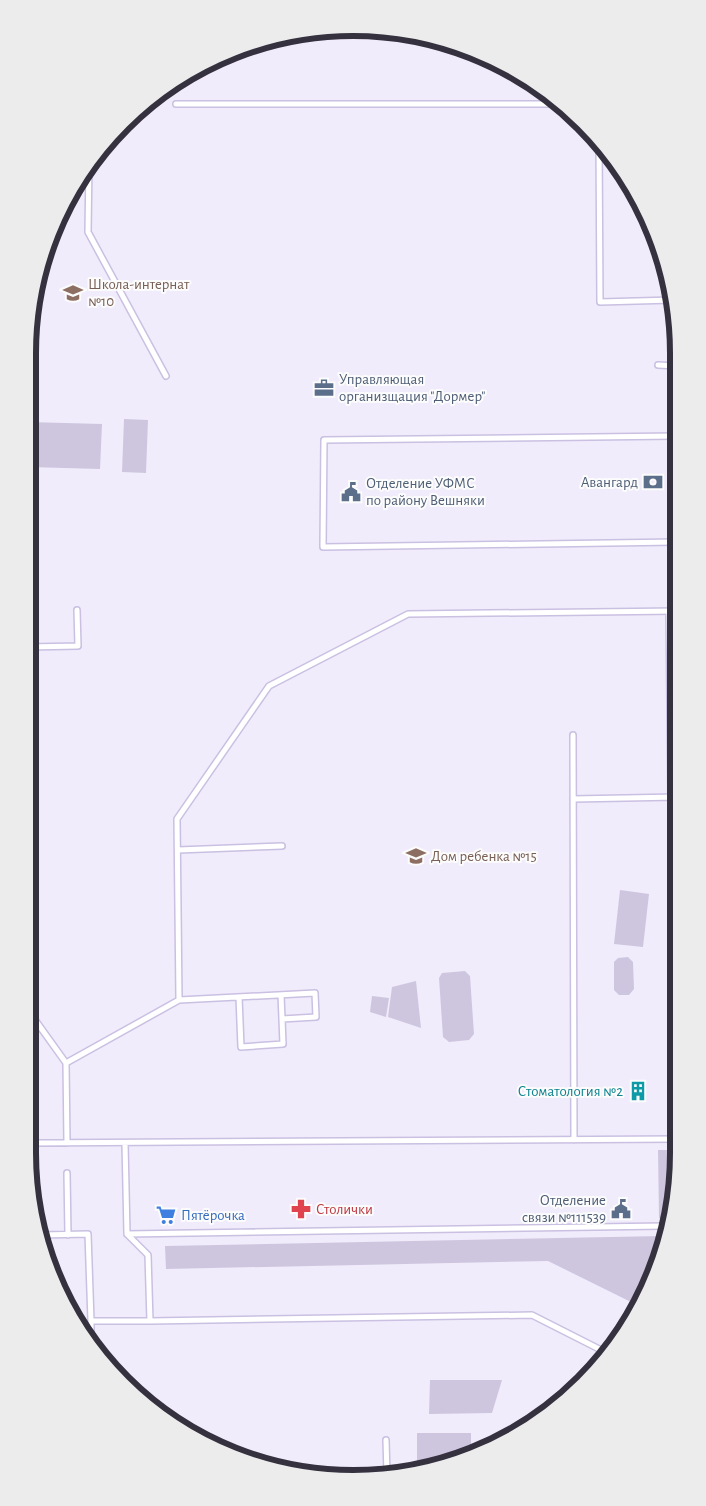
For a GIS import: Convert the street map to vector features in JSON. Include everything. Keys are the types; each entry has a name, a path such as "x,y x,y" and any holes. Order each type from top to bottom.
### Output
{"lane":[{"path":"176,104 548,104"},
{"path":"599,154 600,302 665,300"},
{"path":"89,179 88,232 166,376"},
{"path":"658,365 670,366"},
{"path":"670,436 324,440 323,547 670,542"},
{"path":"36,647 78,646 77,610"},
{"path":"179,1000 177,820 269,686 408,614 669,611 670,642"},
{"path":"573,735 574,1140"},
{"path":"573,799 670,797"},
{"path":"178,850 282,846"},
{"path":"66,1063 179,1000 315,993 316,1017 282,1019"},
{"path":"238,997 241,1047 283,1044 281,995"},
{"path":"36,1021 66,1063 67,1143"},
{"path":"36,1143 670,1139"},
{"path":"125,1143 127,1234 148,1255 150,1321"},
{"path":"67,1174 68,1235"},
{"path":"127,1234 661,1226"},
{"path":"47,1235 88,1234 91,1330"},
{"path":"91,1321 532,1315 601,1350"},
{"path":"386,1440 387,1468"}],"shaded area":[{"path":"124,419 148,420 146,473 122,472"},
{"path":"36,422 102,424 100,469 36,467"},
{"path":"620,890 649,894 643,947 614,944"},
{"path":"628,957 633,962 634,989 629,995 619,995 614,990 614,962 618,958"},
{"path":"465,971 470,976 474,1034 469,1040 449,1042 443,1037 439,978 442,973"},
{"path":"416,981 421,1028 388,1017 392,987"},
{"path":"372,996 389,998 386,1017 370,1012"},
{"path":"658,1150 670,1150 664,1215 663,1218 659,1218"},
{"path":"659,1236 646,1274 632,1302 548,1261 166,1269 165,1246"},
{"path":"430,1380 502,1380 492,1413 429,1414"},
{"path":"417,1433 471,1433 471,1447 435,1459 417,1461"}],"place":[{"name":"Школа-интернат №10","path":"73,293"},
{"name":"Управляющая организщация \"Дормер\"","path":"324,388"},
{"name":"Авангард","path":"653,482"},
{"name":"Отделение УФМС по району Вешняки","path":"351,492"},
{"name":"Дом ребенка №15","path":"416,856"},
{"name":"Стоматология №2","path":"638,1091"},
{"name":"Столички","path":"301,1209"},
{"name":"Отделение связи №111539","path":"621,1209"},
{"name":"Пятёрочка","path":"166,1215"}]}
